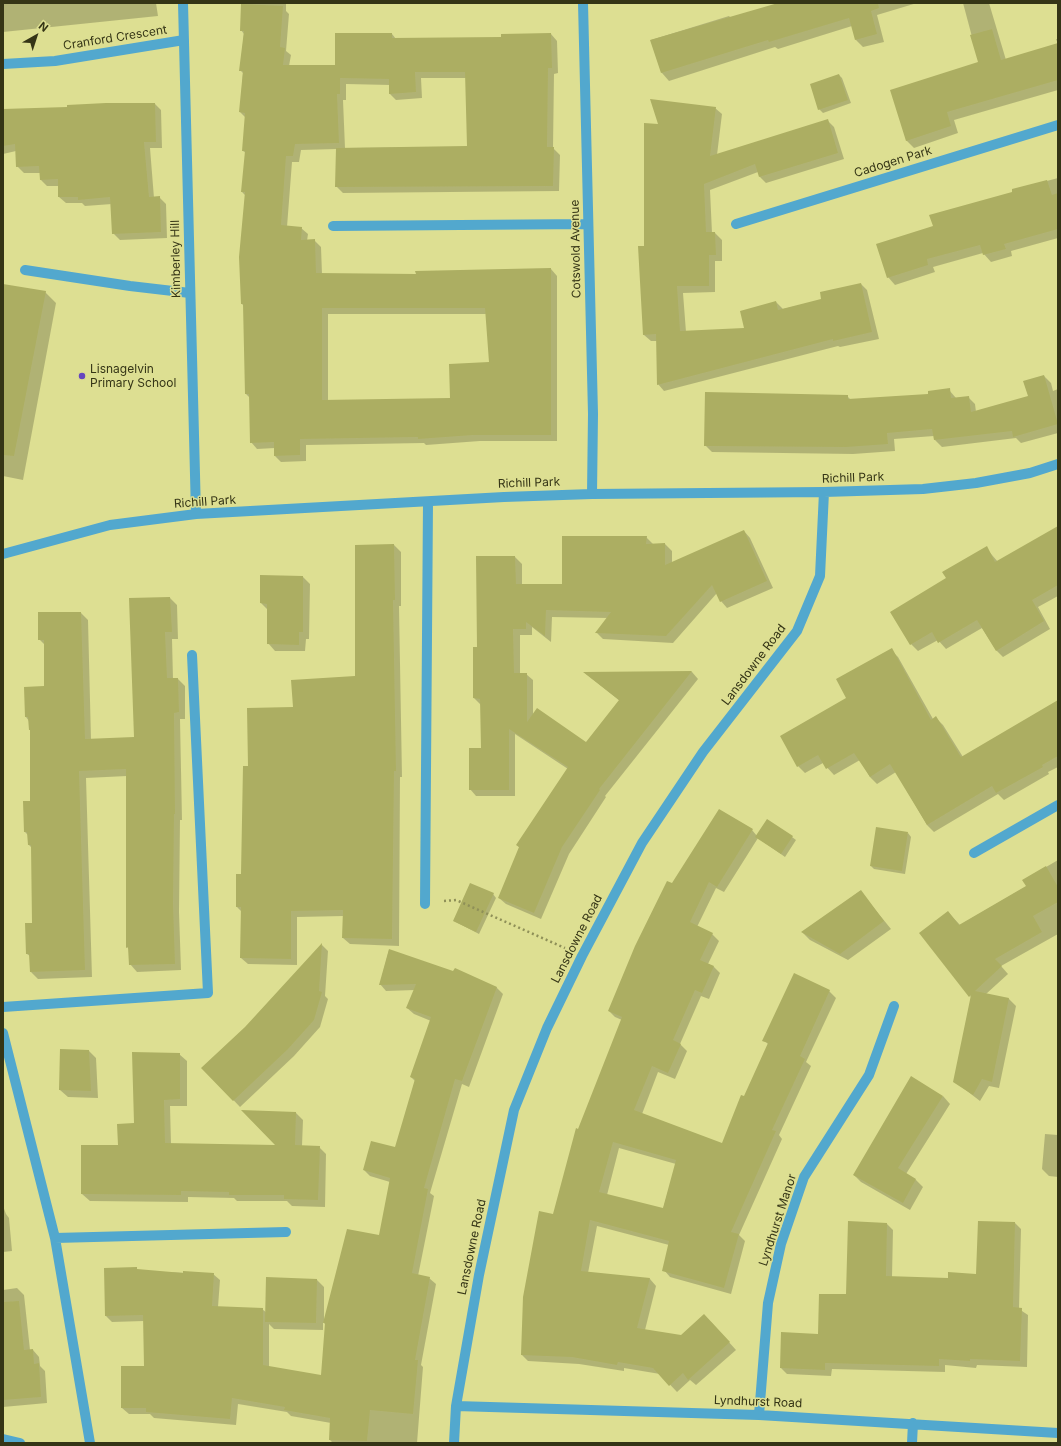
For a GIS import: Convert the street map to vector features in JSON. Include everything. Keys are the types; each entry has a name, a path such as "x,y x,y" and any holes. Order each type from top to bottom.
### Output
{"street":[{"name":"Kimberley Hill","path":"183,3 196,514"},
{"name":"Cotswold Avenue","path":"583,3 593,414 592,494"},
{"name":"Cranford Crescent","path":"3,64 55,61 184,40"},
{"name":"Cadogen Park","path":"736,224 1058,126"},
{"path":"333,226 588,224"},
{"path":"25,270 130,286 190,293"},
{"name":"Richill Park","path":"3,554 110,525 196,514 592,494 824,492 923,489 976,483 1030,473 1058,464"},
{"name":"Lansdowne Road","path":"454,1443 456,1406 479,1275 514,1110 547,1028 582,956 642,843 703,752 797,631 820,576 824,492"},
{"path":"425,904 428,502"},
{"path":"3,1007 208,993 192,655"},
{"path":"974,853 1058,805"},
{"name":"Lyndhurst Manor","path":"759,1415 768,1303 781,1244 804,1177 869,1075 894,1006"},
{"path":"3,1033 55,1238 90,1443"},
{"path":"55,1238 286,1232"},
{"name":"Lyndhurst Road","path":"456,1406 759,1415 913,1423 1058,1434"},
{"path":"912,1443 913,1423"},
{"path":"3,1439 20,1443"}],"path":[{"path":"425,904 456,900 582,956"}],"building":[{"path":"778,3 878,3 879,8 871,11 877,34 855,40 849,18 769,42 768,40 661,73 650,40"},
{"path":"241,4 283,6 280,47 285,48 283,65 335,65 335,33 392,33 392,38 501,37 501,34 551,33 552,68 548,68 547,147 554,147 553,186 335,187 336,148 467,146 465,72 415,72 416,92 389,94 389,79 340,78 340,94 337,94 339,143 295,144 293,156 286,156 281,225 302,227 301,240 315,239 316,273 416,274 415,271 551,268 551,435 473,435 418,439 418,437 300,439 300,455 274,456 274,442 250,443 249,394 245,394 243,304 241,304 239,257 245,192 241,192 245,151 242,151 245,113 239,112 243,71 239,71 244,31 240,31","holes":["322,308 485,308 489,362 449,364 450,398 322,400"]},
{"path":"992,29 1001,60 1058,43 1058,80 947,112 951,126 906,141 890,90 978,62 970,35"},
{"path":"839,74 848,100 818,110 810,84"},
{"path":"650,99 716,107 710,156 828,119 838,153 759,177 755,164 704,184 706,232 715,232 716,255 709,255 709,286 677,286 680,331 744,328 740,311 776,301 778,310 821,299 820,292 861,283 872,332 833,341 833,339 657,385 656,334 643,335 638,246 644,246 644,123 658,124"},
{"path":"155,103 156,142 144,142 149,197 160,196 161,232 112,234 110,197 78,200 78,197 58,197 58,179 40,180 39,166 16,167 15,144 3,146 3,109 67,107 67,105"},
{"path":"1047,180 1052,195 1058,193 1058,229 1004,244 1006,249 983,255 980,245 927,259 928,265 887,278 876,244 933,226 929,215 1012,192 1012,189"},
{"path":"3,284 46,291 14,456 3,455"},
{"path":"1044,375 1058,424 1013,437 1012,431 934,440 932,429 887,433 888,444 846,447 704,446 705,392 848,395 848,399 928,394 928,391 950,388 951,398 969,396 971,412 1028,396 1023,381"},
{"path":"1058,526 1058,585 1032,600 1044,621 996,651 977,620 938,643 932,632 910,645 890,612 946,578 942,572 987,546 995,562"},
{"path":"744,530 767,581 720,602 712,585 666,636 595,633 611,612 546,610 545,636 526,622 526,629 513,629 514,673 527,673 527,722 537,708 586,742 619,700 583,672 692,671 599,789 600,790 562,847 534,913 498,898 519,847 516,845 568,767 509,729 509,790 469,790 469,748 481,748 480,699 473,698 473,647 477,647 476,556 515,556 516,584 562,584 562,536 647,536 646,544 665,543 665,565"},
{"path":"394,544 395,600 393,600 396,771 394,771 392,939 342,938 343,910 291,911 291,959 240,958 241,907 236,907 236,874 241,874 243,766 248,766 247,708 293,707 291,680 355,676 355,545"},
{"path":"260,575 303,576 303,632 299,632 299,645 267,644 267,604 260,603"},
{"path":"170,597 172,632 165,632 167,678 178,678 179,712 174,713 175,814 173,904 175,964 129,965 128,947 126,948 126,769 79,771 85,970 30,972 29,954 26,954 25,923 32,923 31,845 28,845 27,832 24,832 23,801 30,801 30,730 28,717 25,717 24,687 44,686 44,640 38,640 38,612 81,612 85,739 134,737 129,598"},
{"path":"892,648 931,720 936,716 961,757 1058,700 1058,756 1042,765 1043,767 996,793 992,786 927,825 890,764 870,777 854,753 826,769 818,755 797,767 780,736 846,698 836,679"},
{"path":"719,809 753,829 717,887 709,882 690,922 713,933 700,960 714,966 702,993 695,990 673,1040 681,1044 668,1073 652,1066 634,1110 722,1143 741,1095 744,1096 768,1043 762,1041 794,973 830,990 800,1056 805,1059 772,1130 776,1131 731,1232 739,1234 724,1288 662,1271 669,1241 590,1220 581,1271 650,1278 637,1328 681,1335 704,1314 730,1342 688,1380 683,1373 669,1386 653,1368 618,1362 617,1365 572,1357 521,1355 523,1297 539,1211 553,1214 576,1128 578,1129 622,1017 608,1011 635,946 667,881 672,883","holes":["613,1142 676,1160 663,1208 599,1192"]},
{"path":"767,819 793,836 781,854 755,837"},
{"path":"876,827 908,832 902,871 870,866"},
{"path":"1046,866 1058,887 1058,902 1033,916 1042,932 995,959 1002,966 975,991 1009,998 992,1082 982,1079 973,1095 953,1082 971,995 969,997 919,933 948,911 959,925 1026,886 1022,880"},
{"path":"470,883 494,893 476,932 453,921"},
{"path":"861,890 884,921 840,954 801,932"},
{"path":"322,943 319,991 322,992 314,1020 288,1049 233,1101 201,1068 245,1027"},
{"path":"389,949 453,971 455,968 497,987 462,1081 455,1079 424,1188 428,1189 412,1273 430,1277 415,1360 418,1360 413,1414 370,1410 367,1441 329,1440 330,1418 284,1410 285,1407 232,1398 230,1419 146,1412 146,1408 121,1408 121,1366 144,1366 143,1315 105,1316 104,1268 137,1267 137,1269 183,1273 183,1271 214,1273 212,1306 263,1308 263,1365 321,1375 325,1323 323,1323 347,1229 379,1235 390,1178 363,1170 371,1141 395,1147 415,1079 410,1077 431,1017 406,1008 416,984 379,985"},
{"path":"60,1049 89,1050 91,1091 59,1090"},
{"path":"132,1052 180,1053 180,1099 164,1100 165,1143 275,1145 241,1110 296,1112 295,1145 320,1146 318,1200 284,1199 284,1195 229,1195 229,1192 181,1191 181,1195 81,1194 81,1145 118,1145 117,1124 134,1123"},
{"path":"911,1076 943,1096 898,1168 916,1179 903,1203 853,1175"},
{"path":"848,1221 887,1223 886,1276 948,1278 948,1272 976,1274 978,1221 1015,1222 1013,1307 1022,1308 1020,1361 970,1359 970,1361 939,1359 939,1366 825,1363 825,1370 780,1368 781,1332 818,1334 819,1294 846,1294"},
{"path":"266,1277 317,1279 316,1323 265,1322"},
{"path":"19,1301 24,1350 33,1349 34,1364 39,1363 41,1397 3,1400 3,1302"}],"place":[{"name":"Lisnagelvin Primary School","path":"82,376"}]}
